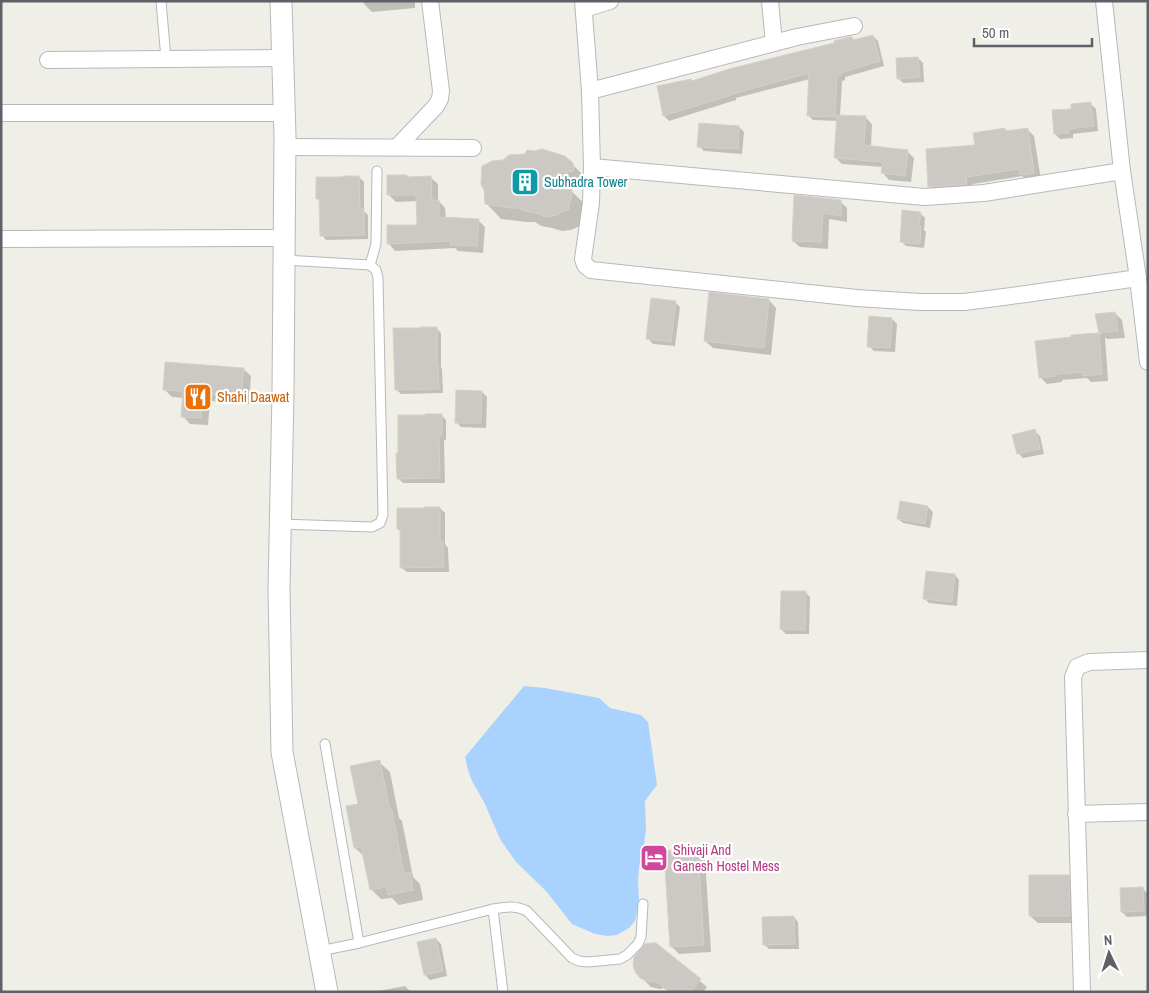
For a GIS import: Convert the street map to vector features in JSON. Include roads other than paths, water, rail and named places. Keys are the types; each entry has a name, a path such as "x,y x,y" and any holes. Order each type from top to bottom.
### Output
{"street":[{"path":"281,1 285,147 279,589 282,752 327,992"},
{"path":"397,147 436,106 440,99 441,91 430,1"},
{"path":"610,1 583,5 590,91 592,167 591,203 583,259 585,266 591,270 857,298 920,302 964,302 1138,278"},
{"path":"770,1 774,43"},
{"path":"1104,1 1122,171 1148,362"},
{"path":"590,91 797,37 854,26"},
{"path":"48,60 283,58"},
{"path":"1,113 284,112"},
{"path":"285,147 473,148"},
{"path":"592,167 924,197 984,192 1122,171"},
{"path":"1,239 284,238"},
{"path":"1082,992 1073,677 1077,667 1090,662 1148,660"},
{"path":"1076,814 1148,812"}],"lane":[{"path":"161,1 166,59"},
{"path":"370,265 376,244 377,171"},
{"path":"280,524 372,527 380,523 383,515 378,278 376,270 370,265 284,260"},
{"path":"325,744 359,943"},
{"path":"319,951 359,943 493,909 513,906 527,911 572,958 588,962 620,958 627,955 638,944 641,937 643,904"},
{"path":"493,909 503,992"}],"water":[{"path":"524,686 599,698 610,708 641,715 648,722 657,785 645,801 646,828 639,867 639,901 635,921 629,928 617,935 595,934 572,924 546,891 516,862 500,839 484,802 472,781 465,757"}],"place":[{"name":"Subhadra Tower","path":"525,182"},
{"name":"Shahi Daawat","path":"198,397"},
{"name":"Shivaji And Ganesh Hostel Mess","path":"654,858"}]}
